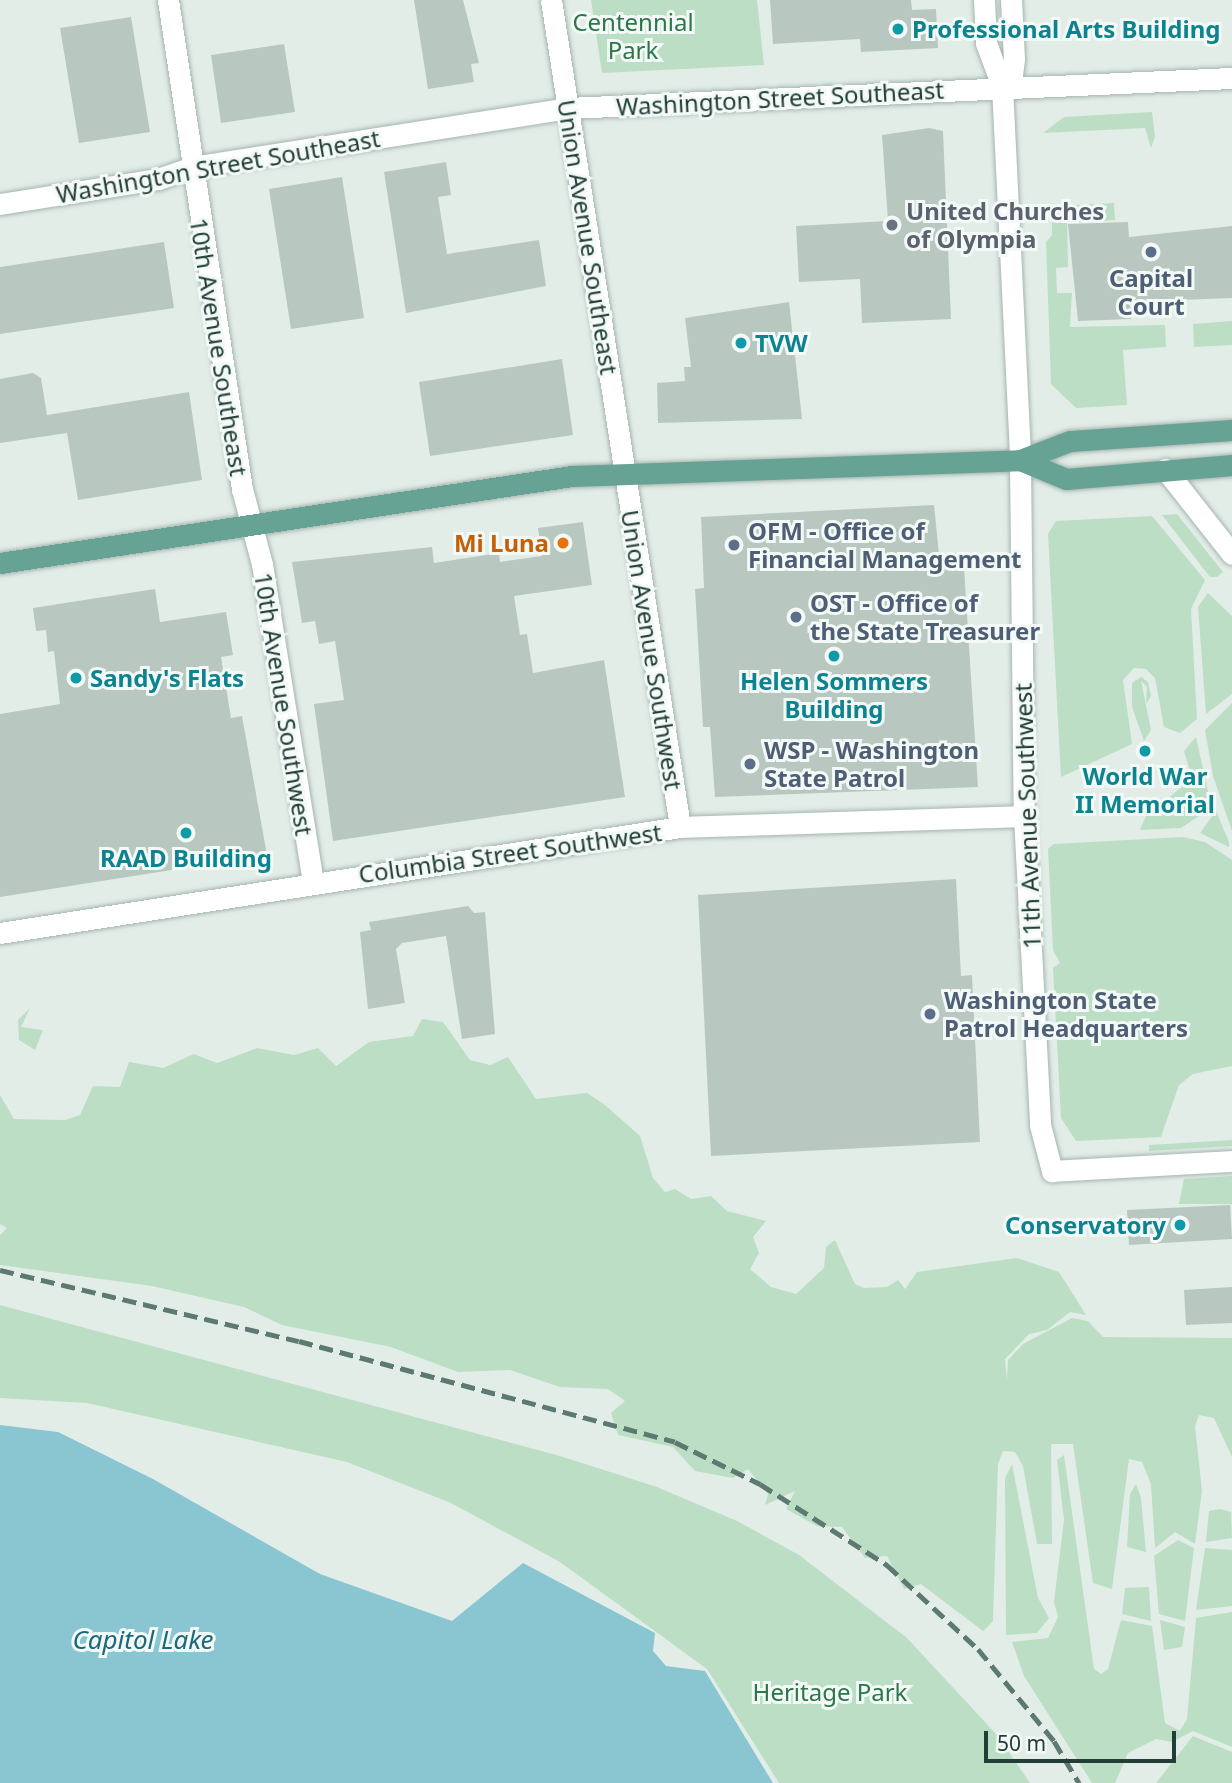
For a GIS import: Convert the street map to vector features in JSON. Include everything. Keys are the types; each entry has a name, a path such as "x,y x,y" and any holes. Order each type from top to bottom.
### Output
{"main road":[{"path":"0,563 572,476 1020,460 1070,442 1232,430"},
{"path":"1020,460 1066,479 1232,465"}],"street":[{"name":"10th Avenue Southeast","path":"168,0 192,167 252,526"},
{"name":"Union Avenue Southeast","path":"551,0 625,473"},
{"path":"984,0 986,43 1002,86"},
{"path":"1002,86 1014,59 1011,0"},
{"name":"Washington Street Southeast","path":"0,204 158,179 192,167 568,108 1002,86 1232,78"},
{"name":"11th Avenue Southwest","path":"1002,86 1020,460 1024,816 1040,1125 1052,1171 1232,1161"},
{"path":"1165,469 1232,554"},
{"name":"Union Avenue Southwest","path":"625,473 680,827"},
{"name":"10th Avenue Southwest","path":"252,526 313,882"},
{"name":"Columbia Street Southwest","path":"0,933 313,882 680,827 1024,816"}],"green space":[{"name":"Centennial Park","path":"591,0 757,0 764,65 602,73"},
{"path":"1152,112 1155,137 1151,148 1145,128 1043,133 1064,117"},
{"path":"1114,203 1115,220 1067,223 1068,267 1056,268 1057,293 1072,293 1070,327 1165,325 1166,347 1123,350 1127,405 1076,408 1051,384 1046,242 1052,235 1052,206"},
{"path":"1232,321 1232,345 1194,347 1193,324"},
{"path":"1177,514 1223,572 1217,577 1210,577 1162,515"},
{"path":"1152,516 1205,580 1191,609 1197,719 1180,733 1164,727 1155,678 1146,669 1134,668 1123,680 1132,744 1061,777 1048,534 1056,521"},
{"path":"1208,593 1232,616 1232,694 1206,714 1198,607"},
{"path":"1141,677 1148,682 1151,696 1146,704 1147,687 1141,681 1151,730 1144,741 1132,707 1132,683"},
{"path":"1232,703 1232,831 1213,776 1205,730"},
{"path":"1196,737 1209,796 1202,814 1181,828 1140,830 1146,816 1139,799 1165,801 1192,778 1184,751"},
{"path":"1216,811 1229,842 1229,847 1200,833"},
{"path":"1183,837 1205,842 1232,860 1232,1066 1193,1074 1179,1085 1161,1137 1076,1141 1061,1118 1053,968 1060,963 1053,950 1048,849 1054,844"},
{"path":"30,1008 21,1027 43,1030 35,1050 19,1040 18,1020"},
{"path":"422,1019 443,1022 470,1060 490,1065 508,1057 536,1099 587,1093 605,1105 640,1136 653,1178 665,1192 675,1189 691,1199 711,1196 727,1211 766,1221 753,1237 759,1253 750,1269 771,1287 796,1294 824,1268 826,1247 835,1240 855,1284 864,1288 887,1287 898,1280 905,1289 917,1272 1017,1258 1059,1272 1086,1315 1070,1312 1047,1330 1029,1334 1005,1359 1007,1380 1008,1360 1023,1344 1072,1318 1088,1321 1103,1337 1232,1338 1232,1457 1214,1418 1199,1415 1195,1426 1202,1491 1195,1544 1175,1532 1155,1548 1151,1484 1142,1462 1129,1459 1112,1589 1093,1583 1073,1444 1051,1444 1052,1544 1037,1544 1023,1466 1015,1452 1003,1451 998,1464 993,1621 983,1631 921,1584 904,1589 887,1556 865,1558 842,1527 817,1526 786,1509 795,1491 765,1505 768,1494 748,1469 733,1478 695,1471 673,1447 618,1435 611,1413 625,1401 608,1389 560,1387 510,1370 458,1372 391,1347 282,1325 244,1307 152,1286 0,1265 0,1235 7,1228 0,1224 0,1095 14,1119 65,1120 80,1115 93,1086 120,1087 129,1062 163,1068 194,1054 217,1063 257,1048 294,1055 318,1048 336,1066 369,1042 413,1036"},
{"path":"1232,1140 1232,1146 1149,1151 1149,1145"},
{"path":"1232,1176 1232,1204 1179,1204 1184,1179"},
{"name":"Heritage Park","path":"0,1305 560,1456 657,1487 737,1521 799,1555 907,1638 997,1735 1030,1783 779,1783 707,1669 560,1562 451,1503 347,1462 87,1403 0,1398"},
{"path":"1064,1455 1094,1669 1101,1674 1108,1669 1121,1620 1152,1626 1165,1723 1180,1731 1187,1719 1196,1618 1232,1612 1232,1747 1193,1731 1172,1742 1156,1739 1128,1753 1115,1783 1092,1783 1024,1676 1012,1642 1048,1638 1058,1617 1054,1602 1064,1520 1057,1460"},
{"path":"1012,1464 1038,1598 1049,1618 1037,1633 1006,1635 1005,1478"},
{"path":"1136,1484 1141,1498 1146,1552 1127,1547 1130,1494"},
{"path":"1220,1509 1231,1512 1232,1538 1206,1542 1209,1511"},
{"path":"1178,1540 1194,1548 1185,1621 1159,1614 1154,1556"},
{"path":"1205,1548 1232,1550 1232,1606 1196,1610"},
{"path":"1149,1587 1151,1621 1122,1614 1125,1588"},
{"path":"1160,1620 1185,1627 1182,1647 1164,1650"},
{"path":"1193,1736 1232,1752 1232,1783 1156,1783"}],"water":[{"name":"Capitol Lake","path":"0,1425 58,1432 153,1479 320,1574 452,1621 523,1563 655,1633 653,1651 666,1666 705,1671 773,1783 0,1783"}],"building":[{"path":"414,0 463,0 479,63 471,64 474,82 428,89"},
{"path":"770,0 911,0 912,10 936,9 938,48 861,52 860,39 773,44"},
{"path":"131,17 150,132 79,143 60,28"},
{"path":"284,44 295,112 221,123 211,55"},
{"name":"United Churches of Olympia","path":"929,128 943,131 951,319 862,323 860,279 799,282 796,226 888,221 882,135"},
{"path":"446,162 451,195 438,197 447,254 539,240 546,286 406,313 384,172"},
{"path":"342,177 364,318 291,329 269,189"},
{"name":"Capital Court","path":"1128,222 1129,237 1232,226 1232,298 1130,302 1131,319 1078,321 1068,224"},
{"path":"164,242 174,308 0,334 0,267"},
{"name":"TVW","path":"789,302 802,419 658,423 657,383 685,381 684,367 691,367 685,318"},
{"path":"562,359 573,435 430,456 419,382"},
{"path":"33,373 41,378 47,415 189,392 202,480 78,500 67,433 0,443 0,379"},
{"name":"Helen Sommers Building","path":"934,505 939,554 963,552 978,787 715,797 710,727 703,727 695,589 704,588 701,517"},
{"path":"583,522 592,585 514,596 520,635 527,634 533,673 604,660 625,797 333,841 314,704 344,700 335,641 319,644 315,621 302,623 292,562 432,547 434,563 499,553 500,562 542,556 538,528"},
{"path":"155,589 160,622 226,612 233,655 221,657 231,718 242,716 267,855 0,897 0,714 60,704 54,651 48,652 46,630 36,631 33,608"},
{"path":"956,879 961,976 972,975 980,1142 711,1156 698,895"},
{"path":"468,906 474,913 485,912 495,1034 462,1039 446,936 402,943 396,949 405,1003 368,1009 360,932 371,930 369,922"},
{"name":"Conservatory","path":"1230,1205 1232,1239 1129,1245 1127,1210"},
{"path":"1232,1287 1232,1323 1186,1325 1184,1290"}],"railway":[{"path":"0,1270 299,1341 675,1442 760,1484 887,1565 978,1649 1054,1741 1079,1783"}],"place":[{"name":"Professional Arts Building","path":"898,29"},
{"name":"United Churches of Olympia","path":"892,225"},
{"name":"Capital Court","path":"1151,252"},
{"name":"TVW","path":"741,343"},
{"name":"Mi Luna","path":"563,543"},
{"name":"OFM - Office of Financial Management","path":"734,545"},
{"name":"OST - Office of the State Treasurer","path":"796,617"},
{"name":"Helen Sommers Building","path":"834,656"},
{"name":"Sandy's Flats","path":"76,678"},
{"name":"World War II Memorial","path":"1145,751"},
{"name":"WSP - Washington State Patrol","path":"750,764"},
{"name":"RAAD Building","path":"186,833"},
{"name":"Washington State Patrol Headquarters","path":"930,1014"},
{"name":"Conservatory","path":"1180,1225"}]}
